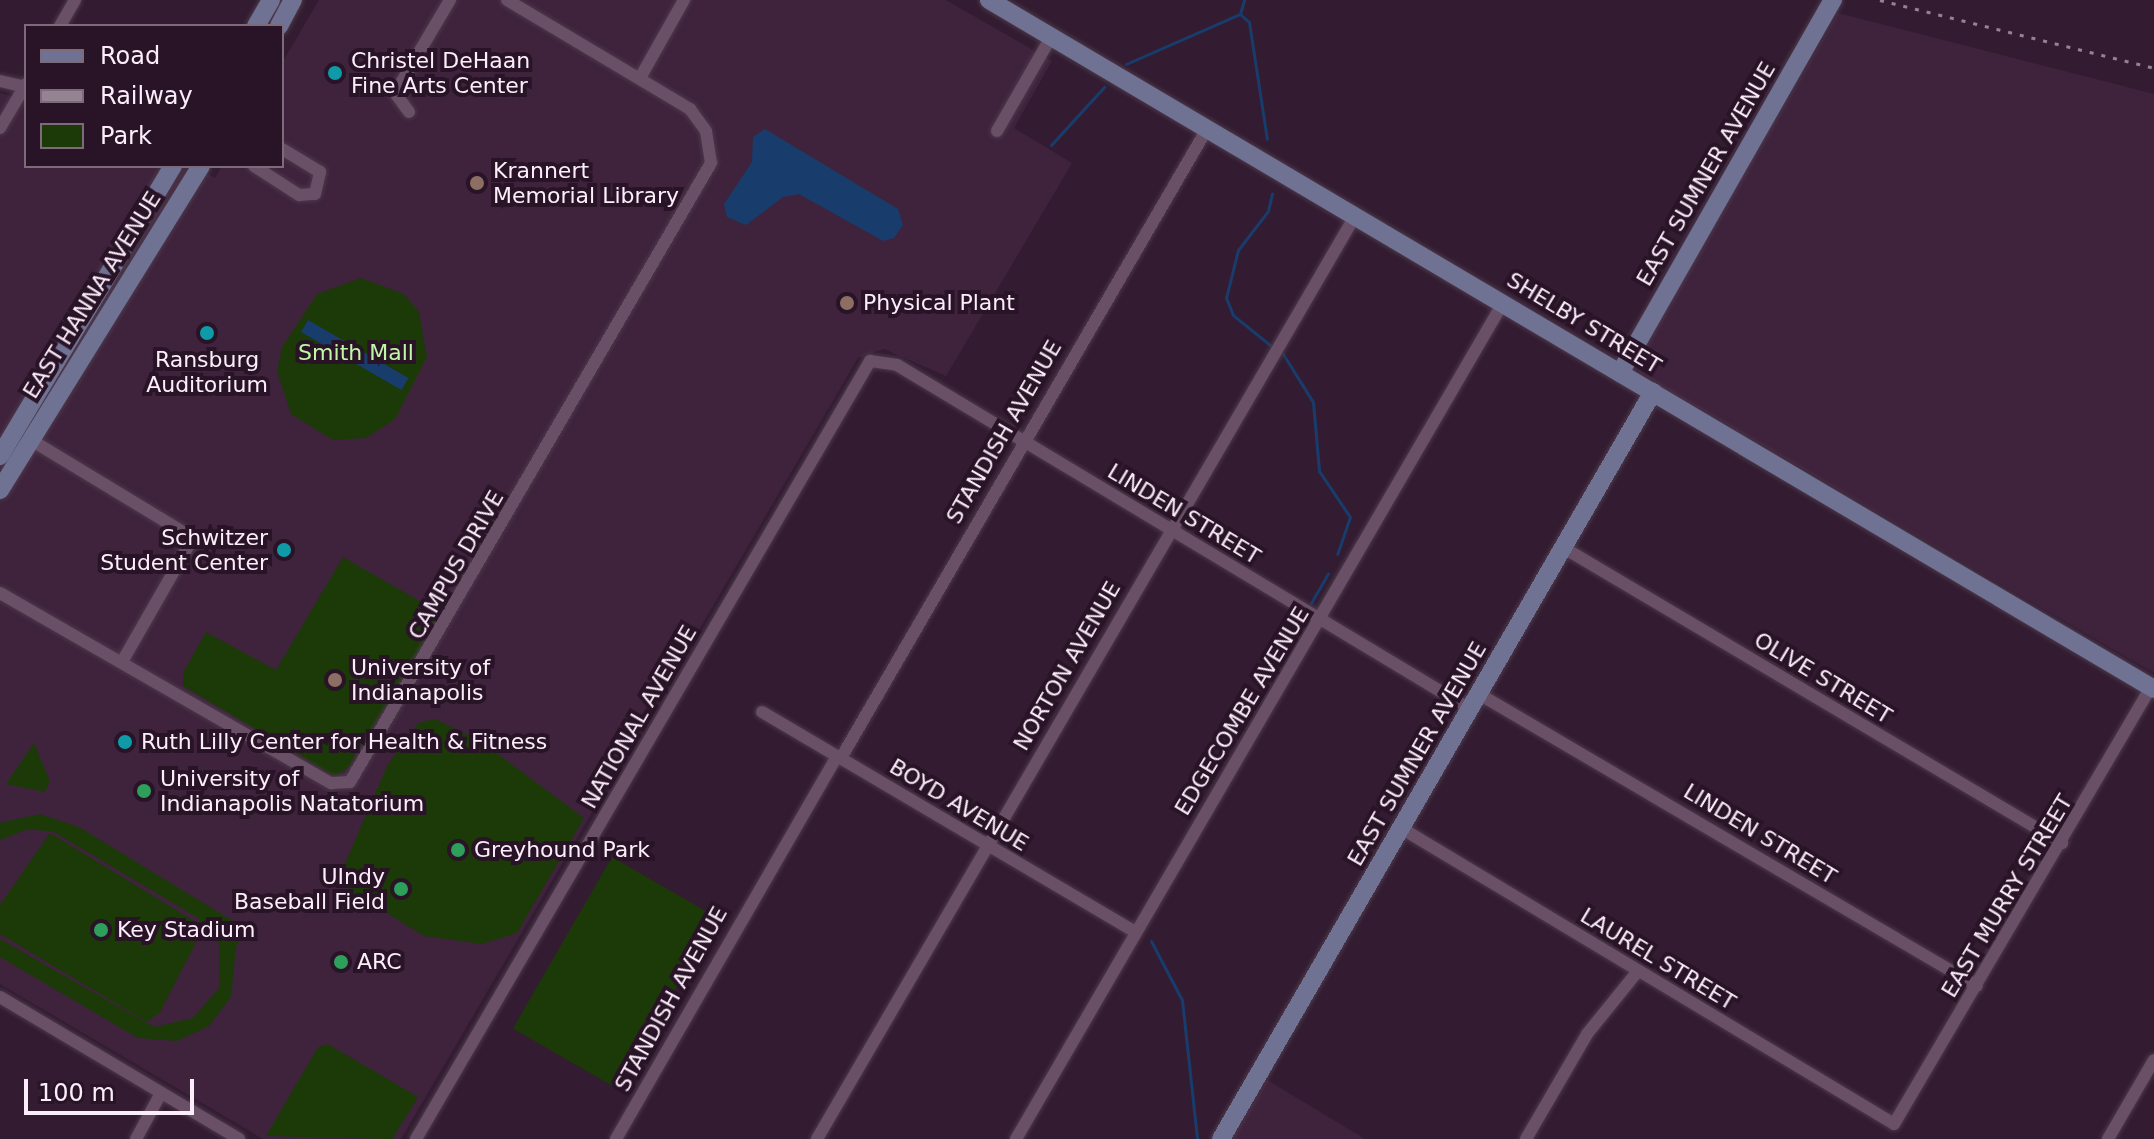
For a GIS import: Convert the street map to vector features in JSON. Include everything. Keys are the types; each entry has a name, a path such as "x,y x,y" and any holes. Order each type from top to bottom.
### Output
{"main road":[{"path":"257,24 271,0"},
{"path":"280,24 293,0"},
{"name":"EAST SUMNER AVENUE","path":"1620,373 1833,0"},
{"name":"SHELBY STREET","path":"999,3 1051,37 2153,688"},
{"name":"EAST HANNA AVENUE","path":"0,456 172,168"},
{"name":"EAST HANNA AVENUE","path":"0,490 200,168"},
{"name":"EAST SUMNER AVENUE","path":"1221,1139 1653,392"}],"street":[{"path":"61,24 75,0"},
{"path":"409,112 395,93 450,0"},
{"path":"507,0 640,78 684,0"},
{"path":"997,131 1051,37"},
{"name":"CAMPUS DRIVE","path":"0,593 331,783 350,782 707,175 711,144 699,117 640,78"},
{"path":"0,81 24,86"},
{"path":"0,128 24,88"},
{"name":"STANDISH AVENUE","path":"616,1139 1021,440 1207,129"},
{"path":"257,168 299,195 315,194 320,172 284,150"},
{"name":"NORTON AVENUE","path":"817,1139 986,844 1355,216"},
{"name":"EDGECOMBE AVENUE","path":"1016,1139 1503,303"},
{"name":"LINDEN STREET","path":"875,359 1021,440 1320,619 1475,701 1977,986"},
{"name":"NATIONAL AVENUE","path":"416,1139 860,371 875,359"},
{"path":"31,440 193,538 122,662"},
{"name":"OLIVE STREET","path":"1564,548 2062,843"},
{"name":"EAST MURRY STREET","path":"1894,1124 2153,688"},
{"name":"BOYD AVENUE","path":"762,712 1135,932"},
{"name":"LAUREL STREET","path":"1401,828 1894,1124"},
{"path":"1526,1139 1587,1034 1638,971"},
{"path":"0,997 239,1139"},
{"path":"2108,1139 2154,1060"},
{"path":"136,1139 161,1093"}],"shaded area":[{"name":"University of Indianapolis","path":"319,0 946,0 1052,61 1014,128 1072,163 946,376 884,349 858,358 401,1139 263,1139 0,984 0,93 24,99 24,168 197,168 215,178 221,168 284,168 284,60"},
{"path":"1838,13 2154,94 2154,673 1640,374 1634,363"},
{"path":"1267,1080 1365,1139 1232,1139"}],"green space":[{"name":"Smith Mall","path":"361,278 404,294 419,312 427,357 395,419 366,438 333,440 291,414 277,371 282,347 317,294"},
{"path":"343,557 430,607 436,623 349,767 335,777 183,686 183,673 206,632 276,670"},
{"name":"Greyhound Park","path":"435,719 479,740 584,818 517,933 482,944 424,936 337,882 388,764 419,723"},
{"path":"34,743 50,781 45,792 6,784"},
{"path":"40,814 79,827 246,929 236,947 231,997 209,1026 177,1041 138,1038 0,957 0,939 154,1027 193,1018 219,988 219,944 198,918 54,832 28,829 0,840 0,823"},
{"name":"Key Stadium","path":"50,833 204,927 160,1012 147,1022 0,934 0,905"},
{"path":"612,857 717,918 618,1089 513,1028"},
{"path":"328,1044 418,1097 392,1139 266,1136 318,1047"}],"water":[{"path":"765,129 898,209 903,225 894,238 883,241 799,194 783,197 746,225 727,217 724,204 752,162 753,137"},
{"path":"308,320 408,378 401,390 301,332"}],"waterway":[{"path":"1240,14 1244,0"},
{"path":"1240,14 1249,22 1267,139"},
{"path":"1126,64 1240,14"},
{"path":"1051,145 1104,87"},
{"path":"1270,345 1233,315 1226,298 1238,250 1268,211 1272,193"},
{"path":"1283,354 1313,402 1319,471 1350,517 1337,554"},
{"path":"1311,603 1328,574"},
{"path":"1151,941 1182,1000 1197,1139"}],"railway":[{"path":"1880,0 2154,68"}],"place":[{"name":"Christel DeHaan Fine Arts Center","path":"335,73"},
{"name":"Krannert Memorial Library","path":"477,183"},
{"name":"Physical Plant","path":"847,303"},
{"name":"Ransburg Auditorium","path":"207,333"},
{"name":"Schwitzer Student Center","path":"284,550"},
{"name":"University of Indianapolis","path":"335,680"},
{"name":"Ruth Lilly Center for Health & Fitness","path":"125,742"},
{"name":"University of Indianapolis Natatorium","path":"144,791"},
{"name":"Greyhound Park","path":"458,850"},
{"name":"UIndy Baseball Field","path":"401,889"},
{"name":"Key Stadium","path":"101,930"},
{"name":"ARC","path":"341,962"}]}
